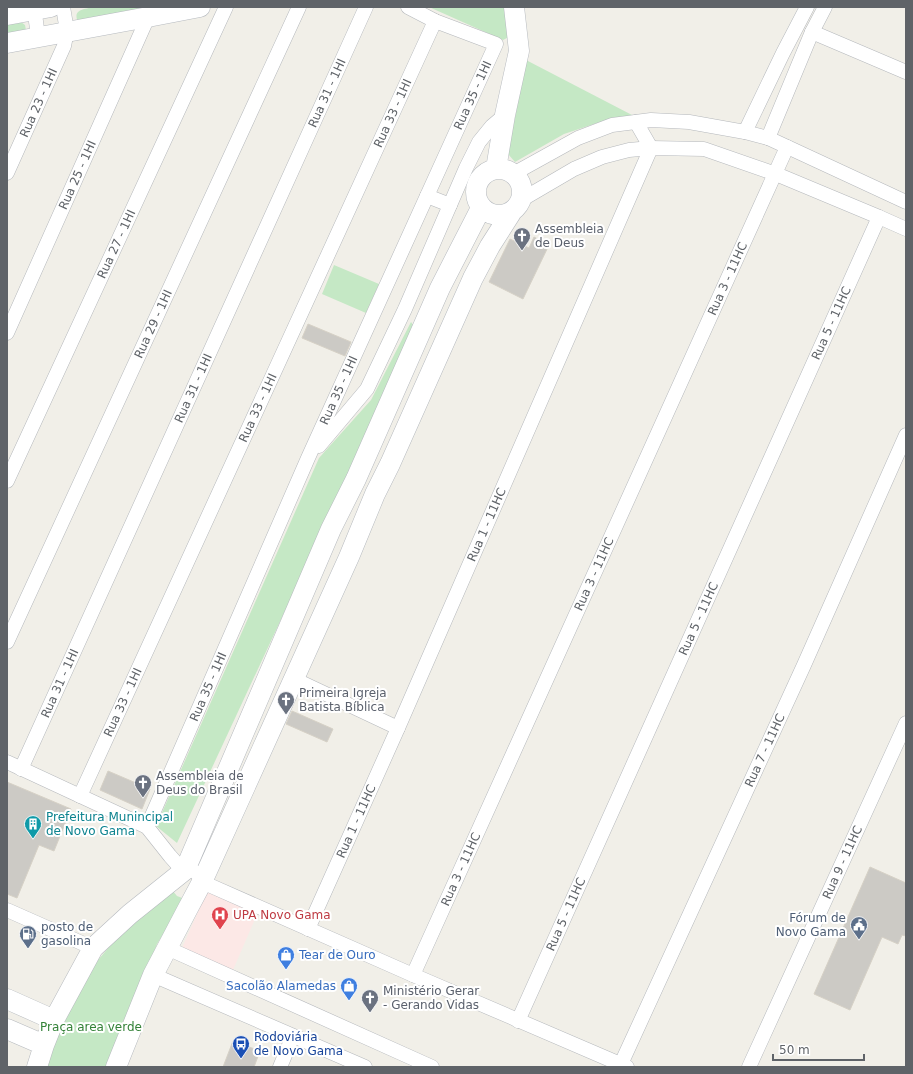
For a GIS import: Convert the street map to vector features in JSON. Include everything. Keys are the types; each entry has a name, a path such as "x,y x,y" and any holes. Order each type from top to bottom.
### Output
{"street":[{"path":"63,7 67,31"},
{"path":"7,43 38,36 148,18 200,7"},
{"name":"Rua 27 - 1HI","path":"7,481 226,7"},
{"name":"Rua 29 - 1HI","path":"7,642 299,7"},
{"name":"Rua 31 - 1HI","path":"21,769 366,7"},
{"name":"Rua 35 - 1HI","path":"147,827 308,458 496,44 435,21 408,7"},
{"path":"504,171 505,115 518,51 514,7"},
{"path":"745,132 807,7"},
{"path":"768,138 812,32 825,7"},
{"path":"7,15 40,8 38,36"},
{"name":"Rua 25 - 1HI","path":"7,333 148,18"},
{"name":"Rua 33 - 1HI","path":"80,796 435,21"},
{"name":"Rua 23 - 1HI","path":"7,173 64,46 67,31"},
{"path":"812,32 906,72"},
{"path":"308,458 366,389 405,309 466,168 479,142 492,126 505,115"},
{"path":"504,171 578,138 612,125 651,120 689,122 745,132 768,138 906,202"},
{"path":"636,122 650,148"},
{"path":"116,1067 153,975 202,882 473,278 490,246 516,206 522,193 518,179 504,171 490,170 480,178 475,190 478,203 486,212 498,216 505,215 516,206 574,169 602,157 629,150 650,148 704,149 776,174 906,229"},
{"name":"Rua 1 - 11HC","path":"308,928 398,728 650,148"},
{"name":"Rua 3 - 11HC","path":"413,975 788,148"},
{"path":"444,160 466,168"},
{"path":"427,196 450,205"},
{"path":"37,1067 54,1020 93,948 130,914 185,870 335,522 354,484 427,321 440,288 481,208"},
{"name":"Rua 5 - 11HC","path":"518,1021 879,217"},
{"path":"419,276 440,288"},
{"path":"405,309 427,321"},
{"path":"344,380 366,389"},
{"name":"Rua 7 - 11HC","path":"624,1066 906,435"},
{"path":"354,484 358,492 366,496 375,494"},
{"path":"335,522 344,519 352,524 357,536"},
{"path":"294,679 398,728"},
{"name":"Rua 9 - 11HC","path":"749,1067 906,723"},
{"path":"7,762 147,827 170,856 185,870 197,873 202,882 624,1066"},
{"path":"7,910 93,948"},
{"path":"167,948 432,1067"},
{"path":"153,975 365,1067"},
{"path":"7,999 54,1020"},
{"path":"7,1029 44,1045"},
{"path":"280,1067 293,1036"}],"shaded area":[{"name":"UPA Novo Gama","path":"208,889 258,912 233,970 182,948"}],"green space":[{"path":"95,7 176,7 78,22 77,14 80,10"},
{"path":"429,7 505,7 509,37 503,40"},
{"path":"21,22 25,25 26,30 7,39 7,23"},
{"path":"526,60 632,115 597,123 564,134 515,162 508,154"},
{"path":"334,265 379,284 366,313 322,294"},
{"path":"411,322 416,329 177,843 156,826 319,458 371,400"},
{"name":"Praça area verde","path":"171,889 177,896 185,899 157,944 107,1067 41,1067 65,1014 98,960 134,918"}],"building":[{"path":"534,237 549,245 523,299 489,282 510,239 529,248"},
{"path":"308,324 351,342 345,356 302,338"},
{"path":"292,711 333,729 327,742 286,724"},
{"path":"108,771 150,789 142,809 100,790"},
{"name":"Prefeitura Munincipal de Novo Gama","path":"7,782 71,809 54,851 39,845 17,898 7,894"},
{"name":"Fórum de Novo Gama","path":"870,867 906,883 906,936 902,935 898,944 882,937 850,1010 814,994"},
{"name":"Rodoviária de Novo Gama","path":"233,1041 260,1051 254,1067 223,1067"}],"place":[{"name":"Assembleia de Deus","path":"522,251"},
{"name":"Primeira Igreja Batista Bíblica","path":"286,715"},
{"name":"Assembleia de Deus do Brasil","path":"143,798"},
{"name":"Prefeitura Munincipal de Novo Gama","path":"33,839"},
{"name":"UPA Novo Gama","path":"220,930"},
{"name":"Fórum de Novo Gama","path":"859,940"},
{"name":"posto de gasolina","path":"28,949"},
{"name":"Tear de Ouro","path":"286,970"},
{"name":"Sacolão Alamedas","path":"349,1001"},
{"name":"Ministério Gerar - Gerando Vidas","path":"370,1013"},
{"name":"Rodoviária de Novo Gama","path":"241,1059"}]}
